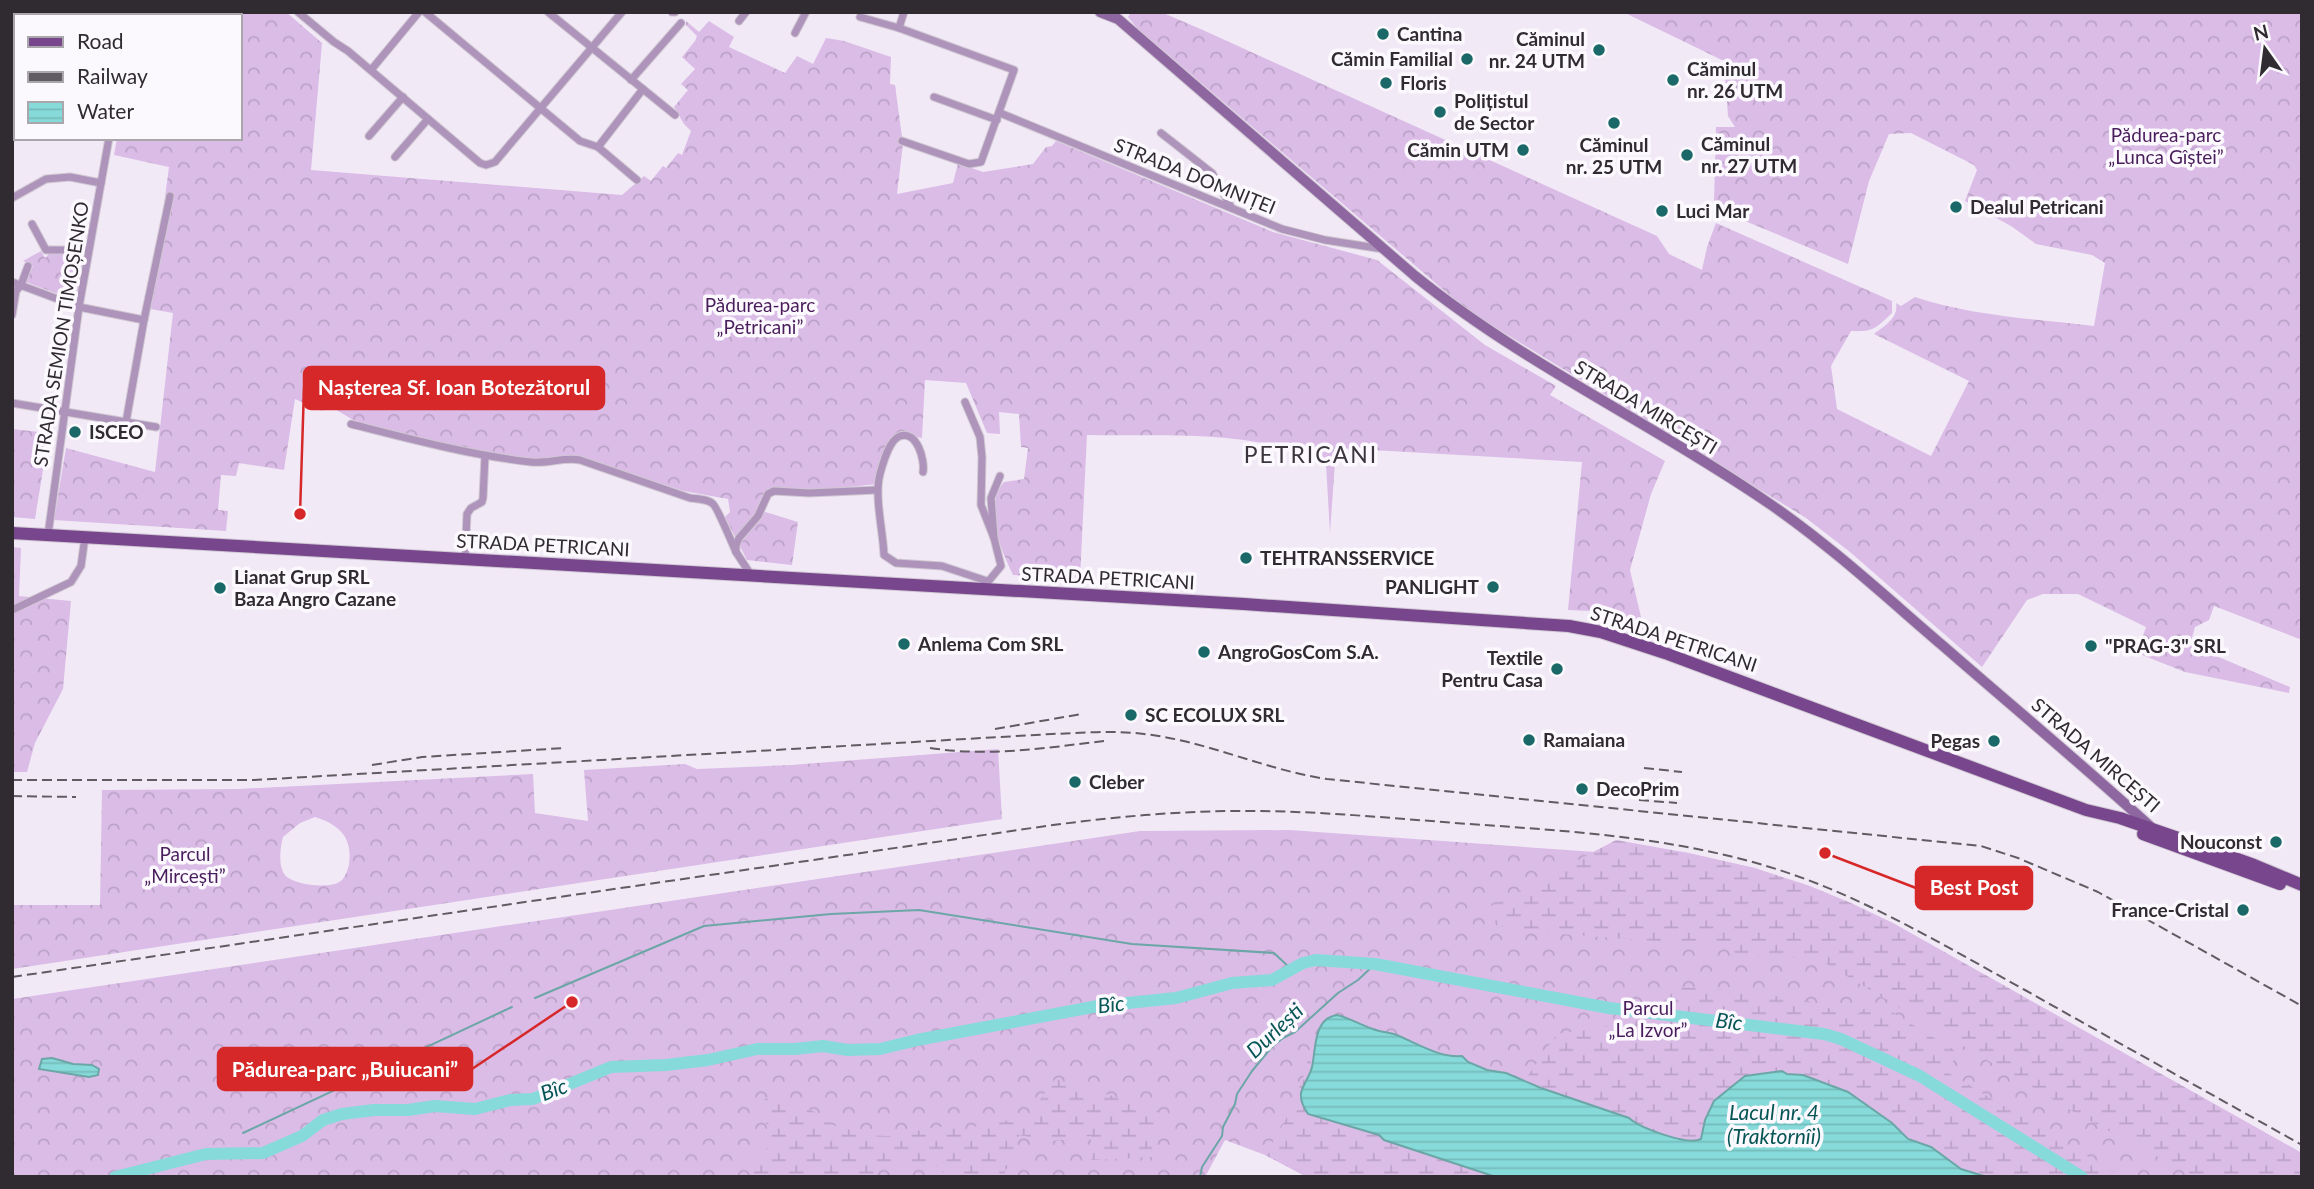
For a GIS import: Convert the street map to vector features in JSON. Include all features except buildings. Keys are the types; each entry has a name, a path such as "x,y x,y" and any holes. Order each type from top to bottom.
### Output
{"main road":[{"name":"STRADA MIRCEȘTI","path":"1100,12 1118,19 1452,306 1507,343 1705,462 1803,528 2071,755 2167,843"},
{"name":"STRADA PETRICANI","path":"12,533 751,577 987,586 1569,626 1601,632 1757,686 2098,814 2116,824 2167,843 2274,882 2302,887"},
{"name":"STRADA PETRICANI","path":"2098,814 2120,818 2254,864 2302,887"}],"street":[{"path":"298,12 480,163 486,165 495,162 622,12"},
{"path":"371,70 419,12"},
{"path":"425,12 580,141 598,147 637,180"},
{"path":"548,12 675,115"},
{"path":"739,21 746,12"},
{"path":"795,33 807,12"},
{"path":"899,28 904,12"},
{"path":"860,17 899,28 1014,70 983,160 978,164 969,164 902,141"},
{"path":"631,80 681,23"},
{"path":"598,147 642,89"},
{"path":"369,136 403,97"},
{"name":"STRADA DOMNIȚEI","path":"934,97 998,116 1292,232 1384,250"},
{"path":"395,157 428,119"},
{"path":"1161,133 1212,173 1231,208"},
{"name":"STRADA SEMION TIMOȘENKO","path":"48,535 79,307 109,140"},
{"path":"12,198 46,178 70,177 101,183"},
{"path":"127,422 144,320 170,196"},
{"path":"32,224 46,250 88,250"},
{"path":"12,315 16,291 28,267"},
{"path":"12,282 79,307 144,320"},
{"path":"923,472 923,457 914,440 907,435 900,436 887,455 877,489 884,555 896,563 942,566 987,586 1001,566 981,505 981,441 965,402"},
{"path":"12,403 156,427"},
{"path":"351,424 485,456 542,463 572,458 690,498 712,502 751,577"},
{"path":"465,560 467,514 471,508 482,502 485,456"},
{"path":"994,538 991,498 1000,476"},
{"path":"736,552 739,538 758,516 768,494 774,491 877,489"},
{"path":"12,610 71,582 81,566 85,537"}],"green space":[{"name":"Pădurea-parc „Petricani”","path":"12,12 286,12 322,43 311,170 622,195 644,176 651,181 678,153 682,155 691,131 674,107 688,90 681,84 695,69 682,57 697,36 686,25 686,21 699,32 709,21 734,37 729,47 785,73 797,56 813,64 826,38 844,41 891,57 890,84 895,85 903,144 897,194 953,183 958,163 983,172 1033,164 1046,147 1052,146 1056,141 1273,232 1377,260 1485,345 1556,386 1550,395 1665,461 1651,494 1630,570 1644,630 1590,611 1568,610 1582,462 1336,448 1330,533 1326,464 1298,452 1209,437 1087,435 1080,579 1013,575 999,541 994,516 998,492 1004,482 1024,479 1028,448 1021,447 1019,414 999,412 1000,434 987,433 966,383 925,380 922,438 898,433 883,454 877,484 829,489 767,490 759,510 798,522 792,565 747,560 725,517 730,512 728,499 684,491 572,455 528,460 487,455 355,421 328,405 322,411 295,399 284,470 239,463 236,476 221,475 218,510 228,511 226,531 54,520 66,448 155,472 173,313 150,309 169,167 114,155 117,140 242,140 242,14 14,14 12,68"},
{"name":"Pădurea-parc „Lunca Gîștei”","path":"1131,12 1161,12 1205,31 1657,236 1669,254 1702,270 1716,223 1892,301 1892,313 1878,326 1865,331 1851,331 1831,366 1837,409 1931,456 1969,381 1874,334 1893,317 1896,303 1901,306 1915,297 1981,313 2094,326 2105,263 2092,255 2036,244 2011,226 1965,201 1977,170 1974,165 1911,133 1889,134 1869,181 1848,264 1721,211 1722,206 1714,202 1716,127 1735,127 1728,116 1724,61 1623,12 2302,12 2302,640 2214,606 2209,620 2195,627 2190,645 2290,687 2289,693 2185,672 2137,653 2146,627 2078,594 2043,594 2027,600 1982,667 1850,552 1806,518 1467,310 1138,29 1128,17"},
{"path":"41,251 45,258 50,253 56,254 59,251 79,252 83,256 76,299 26,282 33,266 23,261"},
{"path":"12,429 49,433 35,519 12,517"},
{"path":"12,547 21,548 19,596 71,601 63,689 35,743 27,772 12,772"},
{"name":"Parcul „Mircești”","path":"998,749 1002,819 12,969 12,905 100,905 102,790 238,789 533,774 535,813 588,821 584,770 685,764 697,769 791,765","holes":["315,817 340,831 349,850 348,870 342,880 330,885 296,881 285,875 281,867 283,837 300,823"]},
{"name":"Parcul „La Izvor”","path":"1290,830 1595,852 2302,1160 2302,1177 1307,1177 1265,1155 1225,1140 1205,1177 12,1177 12,999 1140,831"},
{"path":"1616,840 1755,868 1810,886 1893,923 2302,1153 2302,1177 2196,1177 2079,1115 1815,957 1754,957 1722,946 1519,931 1496,925 1489,907"},
{"path":"1662,986 1726,990 1808,1001 1854,1017 1874,1001 1954,1050 1953,1062 1942,1069 2122,1177 1978,1177 1898,1141 1709,1126 1695,1148 1520,1087 1557,1034 1657,1018"},
{"path":"1312,1040 1368,1130 1503,1177 1307,1177 1265,1155 1290,1112 1305,1072"},
{"path":"1055,1079 1160,1110 1151,1144 1154,1157 1091,1160 1091,1136 1052,1141 1019,1135 1005,1177 947,1177 933,1162 880,1163 875,1177 752,1177 752,1159 769,1147 764,1099 783,1097 829,1119 830,1124 867,1134 890,1136 948,1126 967,1130 991,1120 1011,1121 1024,1117 1032,1111"}],"water":[{"name":"Lacul nr. 4 (Traktornîi)","path":"1337,1015 1394,1034 1444,1055 1462,1056 1468,1062 1487,1070 1506,1073 1629,1118 1653,1131 1686,1140 1701,1139 1705,1120 1714,1101 1745,1076 1782,1071 1803,1075 1848,1092 1892,1123 1908,1139 1931,1147 1961,1169 1987,1177 1496,1177 1384,1140 1379,1135 1308,1114 1301,1093 1312,1067 1317,1036 1324,1022"},
{"path":"52,1058 73,1064 92,1065 99,1069 98,1075 89,1077 39,1069 42,1059"}],"waterway":[{"path":"535,998 704,926 831,914 919,910 1132,944 1274,953 1291,969"},
{"name":"Bîc","path":"115,1177 206,1154 263,1153 302,1136 323,1120 342,1114 435,1106 475,1109 510,1100 533,1099 611,1067 708,1060 757,1049 823,1046 848,1050 880,1049 1098,1006 1176,998 1232,983 1272,980 1303,963 1316,960 1375,964 1609,1008 1824,1034 1841,1039 1920,1076 2082,1177"},
{"name":"Durlești","path":"1200,1177 1202,1167 1222,1136 1237,1094 1252,1071 1272,1047 1295,1032 1375,964"},
{"path":"243,1133 512,1007"}],"railway":[{"path":"995,729 1082,714"},
{"path":"12,780 254,780 1052,734 1133,733 1190,743 1327,779 1981,846 2018,858 2098,892 2302,1006"},
{"path":"930,748 995,752 1104,741"},
{"path":"372,765 422,757 564,748"},
{"path":"1644,768 1682,772"},
{"path":"12,796 76,797"},
{"path":"1639,800 1677,803"},
{"path":"12,977 1089,821 1232,811 1366,816 1599,834 1683,846 1767,866 1808,880 1918,931 2302,1145"}],"place":[{"name":"Cantina","path":"1383,34"},
{"name":"Căminul nr. 24 UTM","path":"1599,50"},
{"name":"Cămin Familial","path":"1467,59"},
{"name":"Căminul nr. 26 UTM","path":"1673,80"},
{"name":"Floris","path":"1386,83"},
{"name":"Polițistul de Sector","path":"1440,112"},
{"name":"Căminul nr. 25 UTM","path":"1614,123"},
{"name":"Cămin UTM","path":"1523,150"},
{"name":"Căminul nr. 27 UTM","path":"1687,155"},
{"name":"Dealul Petricani","path":"1956,207"},
{"name":"Luci Mar","path":"1662,211"},
{"name":"ISCEO","path":"75,432"},
{"name":"Nașterea Sf. Ioan Botezătorul","path":"300,514"},
{"name":"TEHTRANSSERVICE","path":"1246,558"},
{"name":"PANLIGHT","path":"1493,587"},
{"name":"Lianat Grup SRL Baza Angro Cazane","path":"220,588"},
{"name":"Anlema Com SRL","path":"904,644"},
{"name":"\"PRAG-3\" SRL","path":"2091,646"},
{"name":"AngroGosCom S.A.","path":"1204,652"},
{"name":"Textile Pentru Casa","path":"1557,669"},
{"name":"SC ECOLUX SRL","path":"1131,715"},
{"name":"Ramaiana","path":"1529,740"},
{"name":"Pegas","path":"1994,741"},
{"name":"Cleber","path":"1075,782"},
{"name":"DecoPrim","path":"1582,789"},
{"name":"Nouconst","path":"2276,842"},
{"name":"Best Post","path":"1825,853"},
{"name":"France-Cristal","path":"2243,910"},
{"name":"Pădurea-parc „Buiucani”","path":"572,1002"}],"district":[{"name":"PETRICANI","path":"1311,455"}]}
